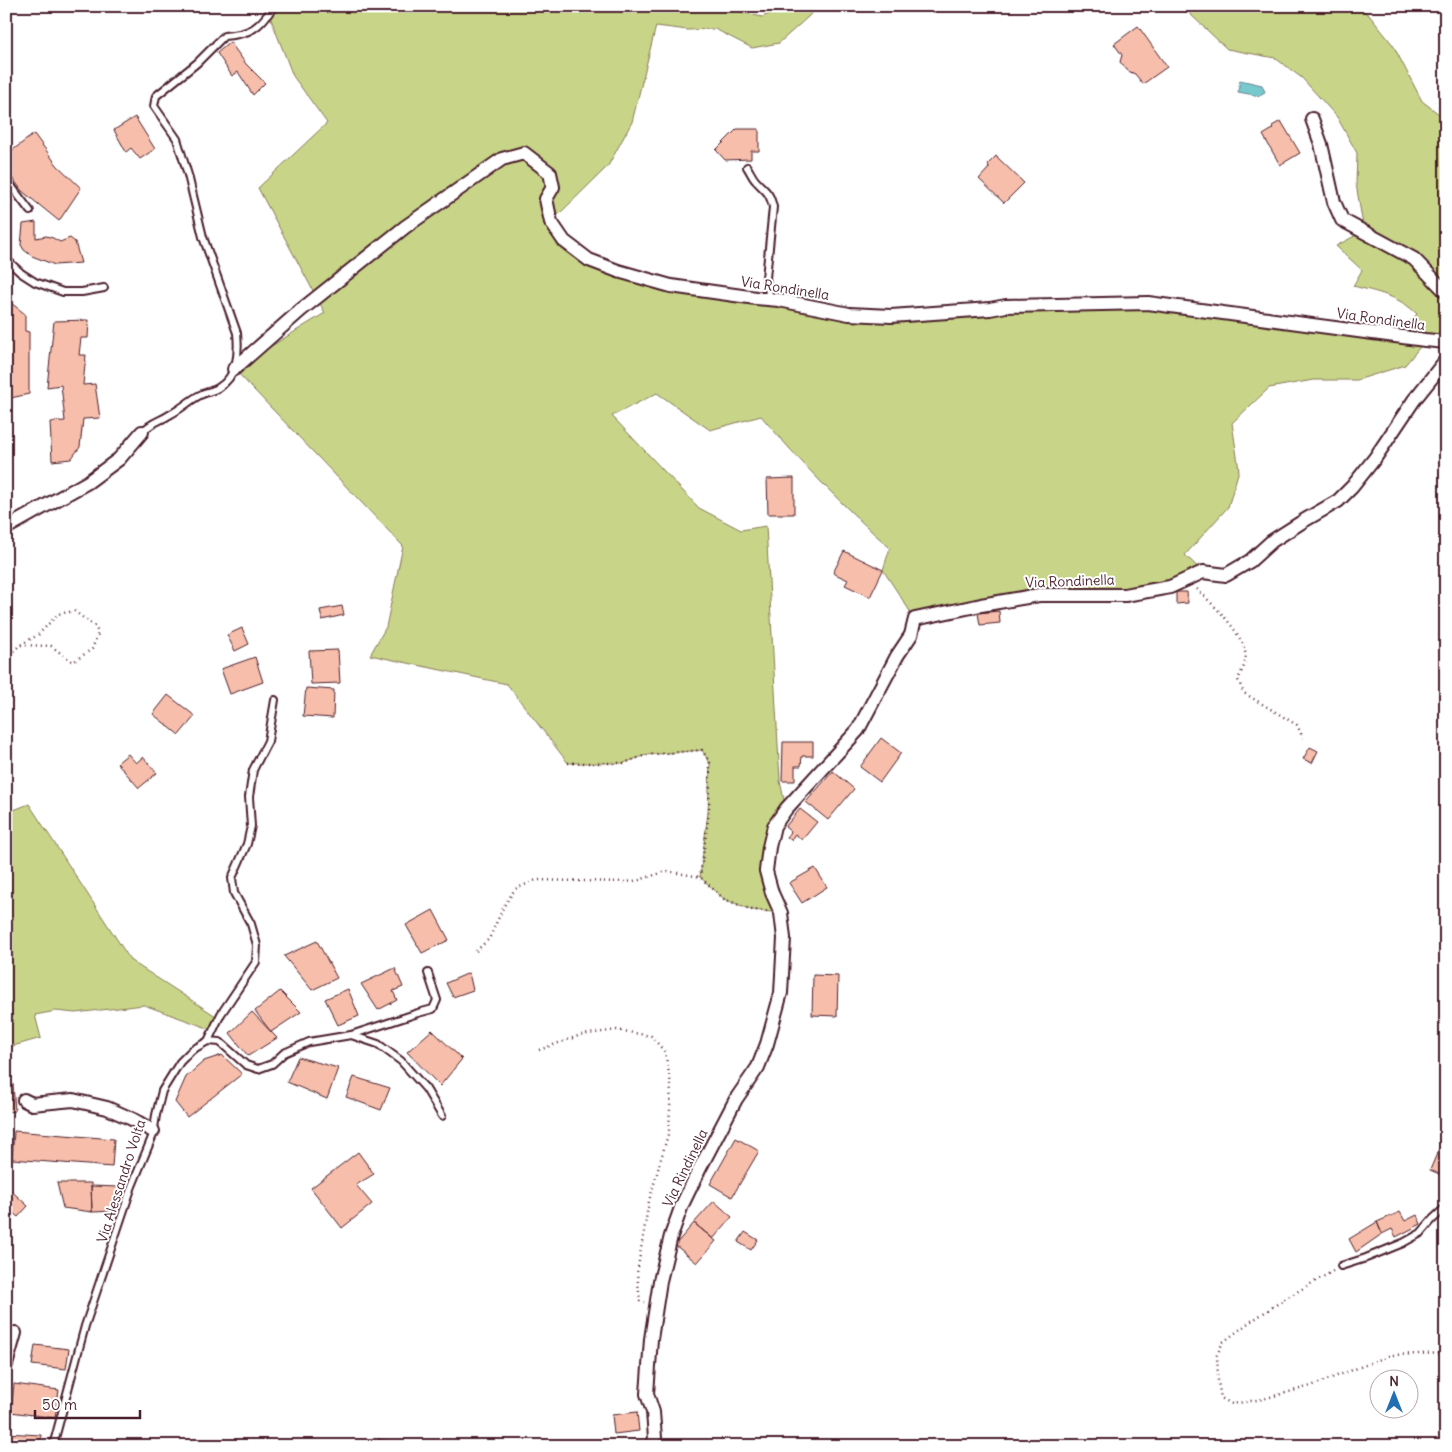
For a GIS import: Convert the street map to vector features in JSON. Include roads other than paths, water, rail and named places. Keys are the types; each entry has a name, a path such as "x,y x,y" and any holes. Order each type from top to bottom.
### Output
{"street":[{"path":"1312,120 1321,144 1334,202 1342,220 1414,259 1446,292"},
{"name":"Via Rondinella","path":"234,369 301,310 405,227 502,159 524,153 550,173 553,187 546,199 551,222 564,241 589,260 618,271 671,286 770,299 850,314 891,316 990,309 1006,306 1148,303 1446,342"},
{"name":"Via Rondinella","path":"781,913 766,871 774,826 786,809 858,730 897,656 912,636 915,619 1038,595 1125,594 1170,587 1203,572 1226,575 1250,561 1272,540 1338,500 1352,487 1375,458 1414,400 1446,360"},
{"path":"6,528 88,482 119,459 142,432"},
{"name":"Via Rindinella","path":"652,1446 655,1438 653,1412 647,1394 651,1339 660,1281 671,1236 682,1205 736,1099 758,1067 767,1044 781,993 784,938 781,913"},
{"path":"24,1100 32,1104 73,1100 99,1106 132,1119 153,1132"},
{"path":"6,1365 16,1333"}],"lane":[{"path":"142,432 151,423 171,415 200,395 219,387 231,375 234,369 239,347 237,333 202,237 194,199 177,139 154,106 156,96 197,63 224,36 242,34 254,30 274,6"},
{"path":"747,167 755,180 763,186 770,197 773,207 766,278 770,299"},
{"path":"6,179 30,211"},
{"path":"6,259 21,273 35,282 63,292 82,292 104,288"},
{"path":"275,700 268,741 253,770 249,797 251,826 247,844 232,878 234,894 251,924 257,945 256,962 221,1014 208,1041 220,1042 246,1065 258,1069 272,1064 284,1053 310,1042 351,1035 418,1012 433,1009 437,1000 428,972"},
{"path":"351,1035 378,1044 401,1061 426,1089 442,1116"},
{"name":"Via Alessandro Volta","path":"53,1446 85,1326 132,1186 153,1132 162,1091 180,1062 192,1050 208,1041"},
{"path":"1341,1266 1403,1243 1421,1233 1446,1207"}],"water":[{"path":"1240,80 1262,85 1265,92 1260,96 1238,92"}]}
